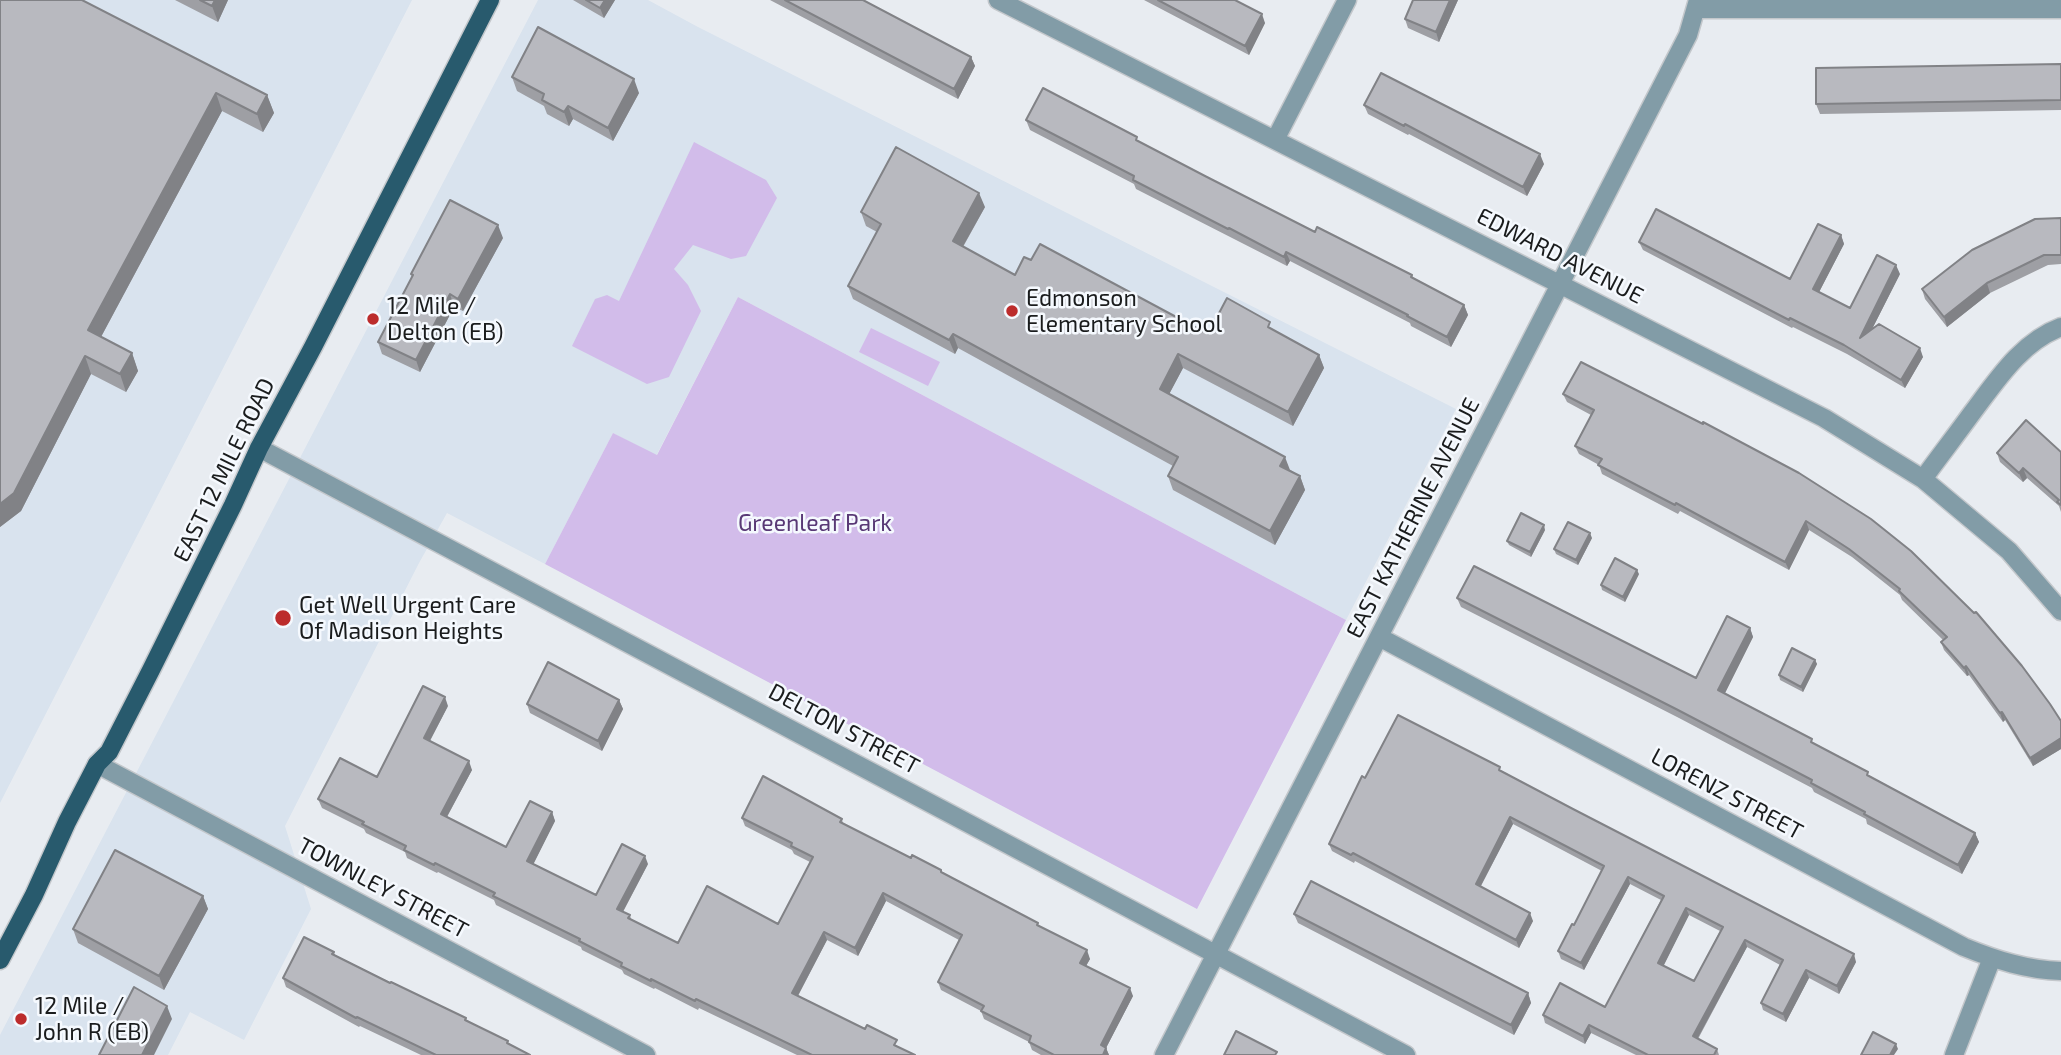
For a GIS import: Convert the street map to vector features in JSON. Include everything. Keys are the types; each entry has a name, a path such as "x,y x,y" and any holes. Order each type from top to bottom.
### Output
{"main road":[{"name":"EAST 12 MILE ROAD","path":"0,960 34,895 67,822 97,764 109,752 233,506 259,447 490,0"}],"street":[{"name":"EDWARD AVENUE","path":"998,0 1824,418 1923,479 2009,551 2061,611"},
{"path":"1275,140 1348,0"},
{"path":"1697,5 2061,9"},
{"name":"EAST KATHERINE AVENUE","path":"1164,1055 1688,35 1697,5"},
{"path":"1923,479 2001,375 2027,346 2061,327"},
{"name":"DELTON STREET","path":"259,447 1406,1055"},
{"name":"LORENZ STREET","path":"1379,638 1952,941 1992,958 2023,967 2061,971"},
{"name":"TOWNLEY STREET","path":"97,764 646,1055"},
{"path":"1954,1055 1992,958"}],"shaded area":[{"path":"0,0 412,0 0,803"},
{"path":"538,0 648,0 1456,409 1346,620 738,297 656,456 613,433 545,564 447,513 285,826 311,909 244,1040 190,1012 168,1055 0,1055 0,1035"}],"green space":[{"path":"694,142 766,180 777,198 746,256 731,259 693,245 674,269 688,285 701,311 669,377 647,384 572,346 595,299 607,295 619,301"},
{"name":"Greenleaf Park","path":"738,297 1346,620 1197,909 545,564 613,433 657,455"},
{"path":"871,328 940,362 928,386 859,352"}],"building":[{"path":"0,0 82,0 267,95 257,114 216,93 88,330 132,353 120,374 85,356 14,493 0,504"},
{"path":"200,0 215,0 212,6"},
{"path":"586,0 605,0 600,8"},
{"path":"785,0 863,0 971,57 954,89"},
{"path":"1158,0 1235,0 1262,14 1245,46"},
{"path":"1413,0 1450,0 1436,32 1405,19"},
{"path":"538,27 634,79 608,128 568,106 564,112 542,100 544,94 512,77"},
{"path":"2061,64 2061,100 1816,104 1816,68"},
{"path":"1381,73 1540,154 1523,187 1364,105"},
{"path":"1043,88 1205,176 1315,232 1317,227 1412,275 1411,277 1464,305 1447,337 1286,252 1284,257 1228,229 1026,120"},
{"path":"896,147 979,193 953,241 1015,275 1024,257 1031,260 1040,244 1208,334 1227,298 1270,322 1268,327 1319,355 1288,412 1178,354 1160,389 1285,457 1280,466 1300,476 1270,531 1168,476 1178,457 953,334 949,340 848,286 881,224 861,212"},
{"path":"450,200 498,225 458,299 450,294 416,360 378,342"},
{"path":"1656,209 1790,279 1818,224 1841,235 1813,289 1850,308 1877,255 1896,265 1860,338 1879,324 1920,348 1901,380 1844,345 1790,318 1789,320 1639,242"},
{"path":"2061,218 2061,255 2044,255 1987,283 1944,317 1922,289 1972,250 2035,219"},
{"path":"1581,362 1799,473 1871,519 1911,551 1976,612 2050,704 2061,721 2061,738 2030,758 2002,712 2000,713 1966,666 1964,668 1941,642 1947,637 1899,591 1900,589 1849,549 1806,521 1785,562 1676,503 1675,505 1598,465 1602,459 1575,446 1594,410 1563,394"},
{"path":"2026,420 2061,452 2061,505 2057,502 2059,500 2023,468 2019,473 1997,453"},
{"path":"1521,513 1544,525 1530,552 1507,541"},
{"path":"1568,522 1590,533 1576,560 1554,549"},
{"path":"1615,558 1637,570 1623,597 1601,585"},
{"path":"1474,566 1696,678 1727,616 1750,628 1718,690 1812,739 1811,742 1868,772 1867,775 1975,833 1958,865 1864,814 1865,812 1811,783 1812,780 1457,598"},
{"path":"1792,648 1815,660 1801,687 1779,675"},
{"path":"548,662 619,700 598,741 527,704"},
{"path":"423,686 445,697 424,738 469,761 441,814 506,847 530,801 552,812 527,861 596,895 622,844 645,856 617,909 630,915 628,918 678,943 707,886 778,924 813,857 791,846 792,843 742,818 763,776 842,819 840,822 941,870 1038,923 1037,925 1087,950 1080,963 1130,988 1101,1045 1106,1048 1103,1055 1054,1055 1029,1042 1031,1036 981,1011 984,1006 938,982 962,935 883,893 855,948 824,932 792,993 865,1029 867,1025 897,1040 894,1045 915,1055 812,1055 621,966 622,963 579,941 580,939 493,896 495,893 404,850 406,846 318,799 340,758 377,777"},
{"path":"1398,715 1854,954 1837,986 1806,970 1783,1014 1761,1003 1783,960 1745,940 1693,1036 1717,1049 1714,1055 1648,1055 1589,1025 1583,1036 1543,1015 1560,983 1605,1007 1664,896 1628,877 1581,963 1558,951 1604,866 1510,817 1476,884 1530,913 1516,940 1353,853 1351,855 1329,844 1362,776 1365,778","holes":["1686,908 1723,927 1694,981 1658,963"]},
{"path":"115,850 203,896 159,976 73,929"},
{"path":"1311,881 1528,993 1511,1025 1294,914"},
{"path":"304,937 390,983 466,1018 465,1020 530,1055 436,1055 356,1018 283,978"},
{"path":"134,987 167,1006 142,1055 99,1055"},
{"path":"1236,1031 1277,1052 1275,1055 1224,1055"},
{"path":"1873,1032 1896,1044 1890,1055 1861,1055"}],"place":[{"name":"Edmonson Elementary School","path":"1012,311"},
{"name":"12 Mile / Delton (EB)","path":"373,319"},
{"name":"Get Well Urgent Care Of Madison Heights","path":"283,618"},
{"name":"12 Mile / John R (EB)","path":"21,1019"}]}
